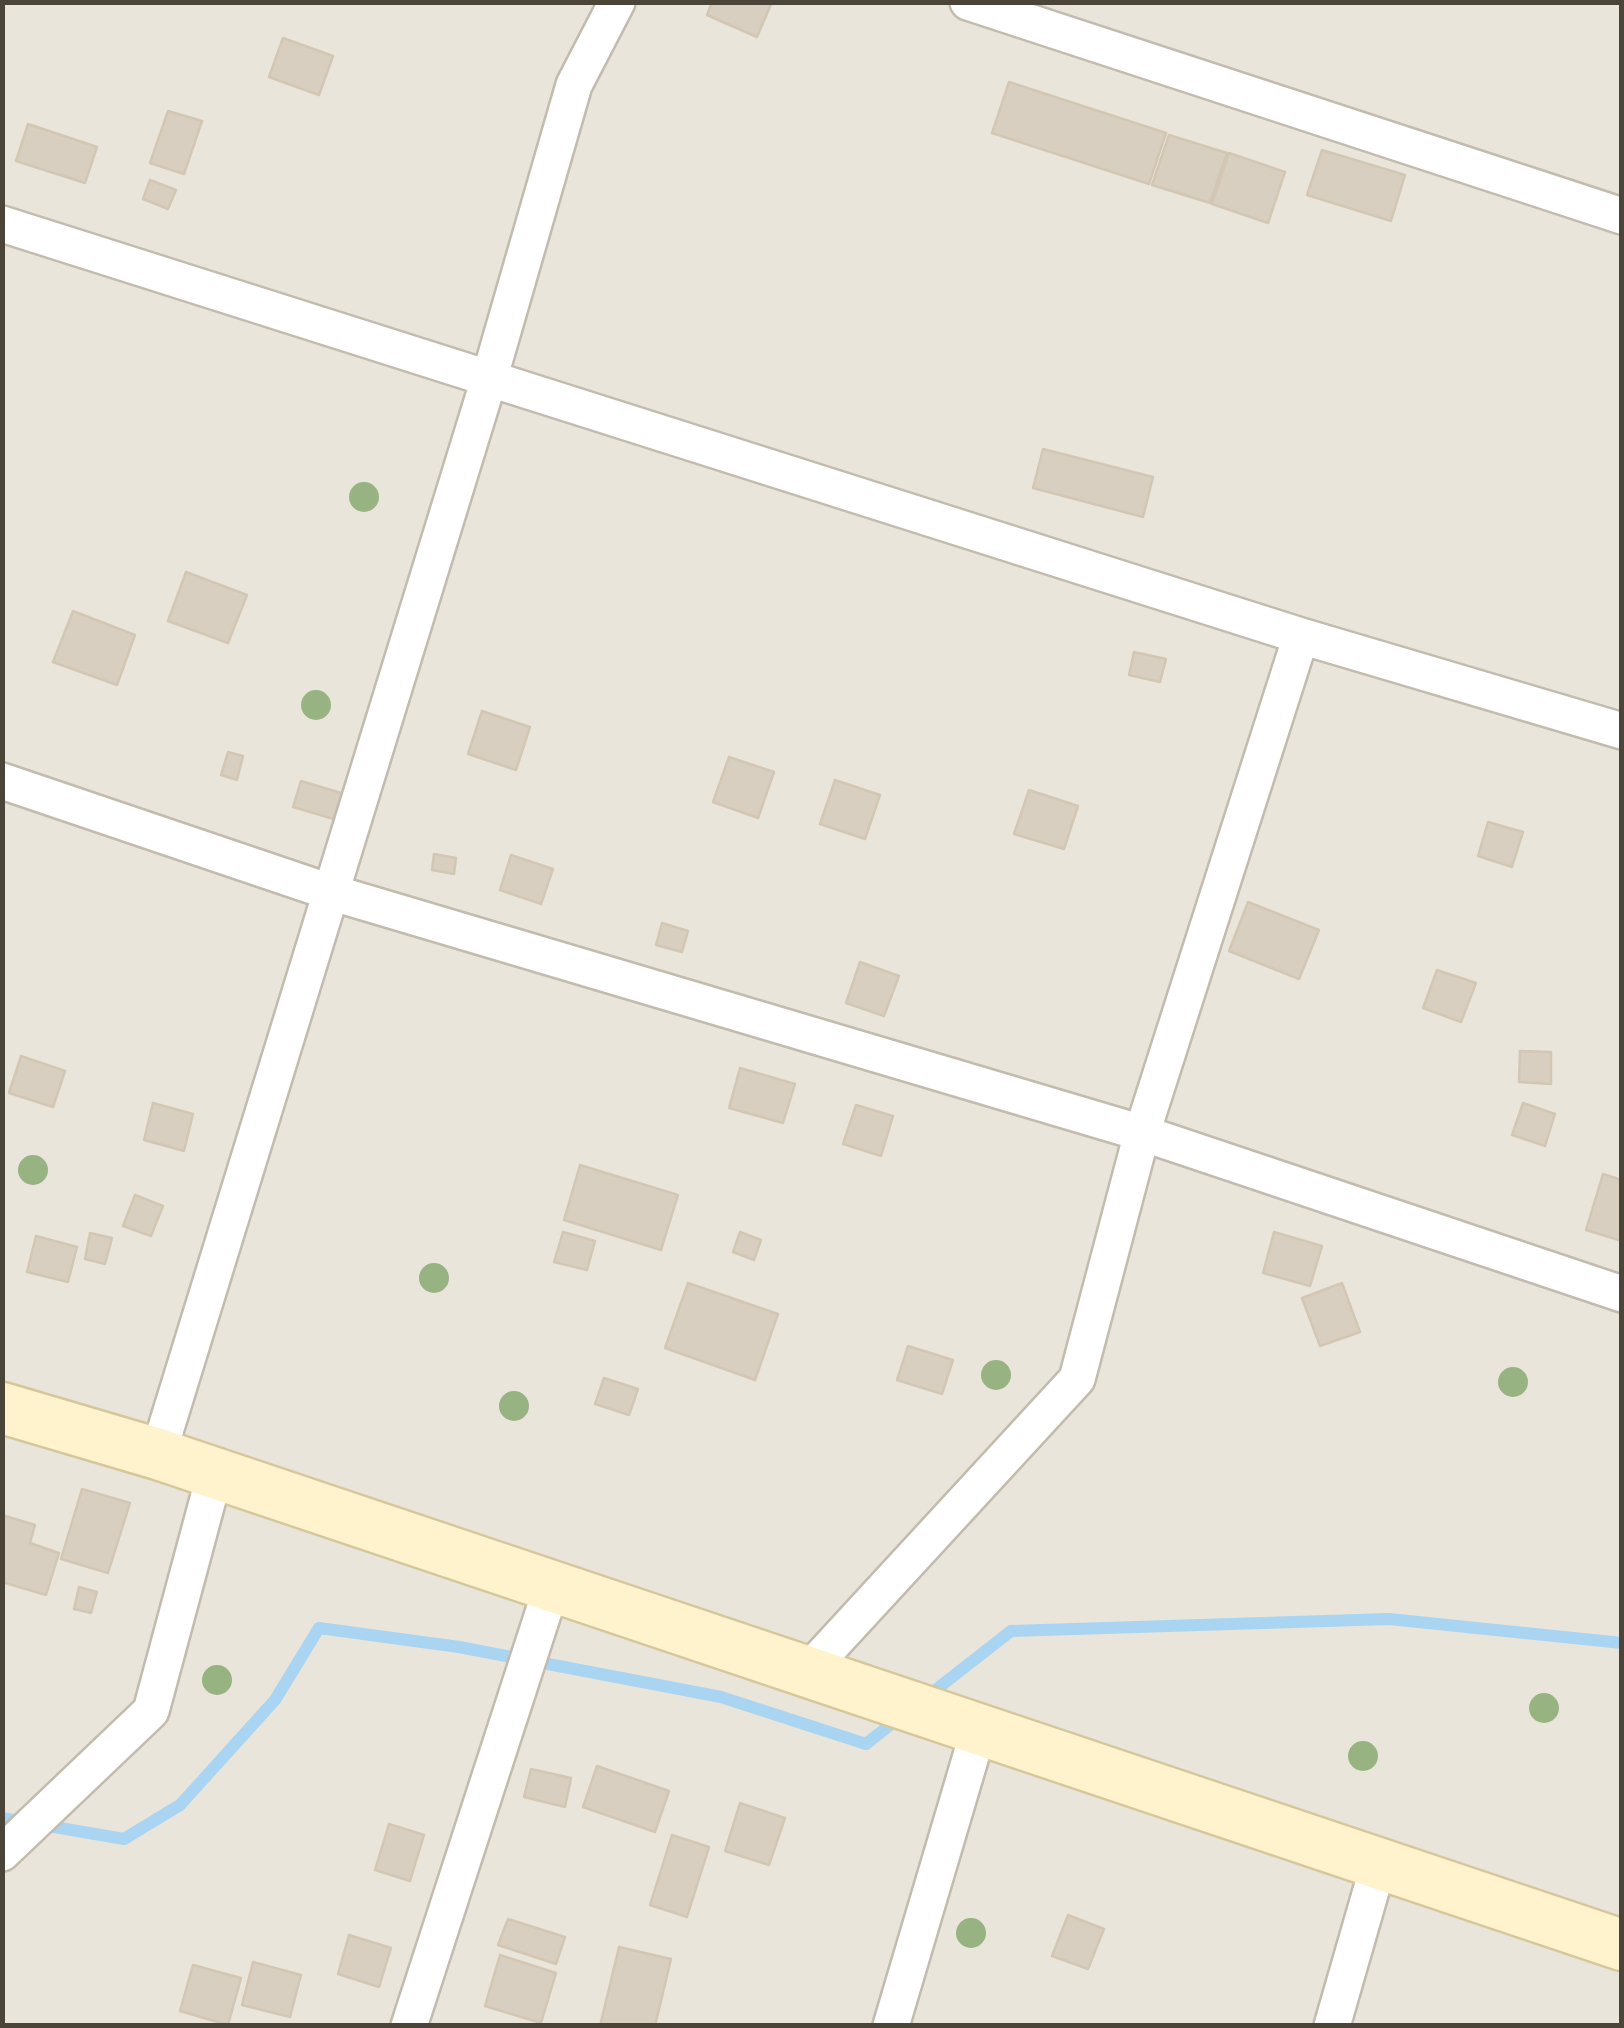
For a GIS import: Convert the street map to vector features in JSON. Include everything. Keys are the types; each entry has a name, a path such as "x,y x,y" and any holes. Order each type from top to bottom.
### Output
{"main road":[{"path":"2,1408 216,1473 1622,1945"}],"street":[{"path":"158,1454 490,376 574,85 616,2"},
{"path":"968,2 1622,216"},
{"path":"2,224 1301,636 1622,732"},
{"path":"808,1672 1077,1379 1142,1133 1301,636"},
{"path":"2,780 330,892 1142,1133 1622,1294"},
{"path":"2,1854 151,1711 216,1473"},
{"path":"409,2026 552,1586"},
{"path":"891,2026 960,1723"},
{"path":"1332,2026 1379,1863"}],"shaded area":[{"path":"3,3 1621,3 1621,2025 3,2025"}],"building":[{"path":"712,2 772,2 757,37 707,15"},
{"path":"283,38 333,56 319,95 269,77"},
{"path":"1009,82 1166,133 1149,184 992,133"},
{"path":"168,111 202,121 184,174 150,163"},
{"path":"28,124 97,147 85,183 16,161"},
{"path":"1169,135 1227,153 1210,203 1152,185"},
{"path":"1322,150 1405,175 1391,221 1307,195"},
{"path":"1229,153 1285,172 1268,223 1212,204"},
{"path":"150,180 176,190 168,209 143,199"},
{"path":"1043,449 1153,477 1143,517 1033,488"},
{"path":"186,572 247,595 228,643 168,621"},
{"path":"73,611 135,635 117,685 53,662"},
{"path":"1134,652 1166,659 1160,682 1129,675"},
{"path":"482,711 530,727 516,770 468,754"},
{"path":"228,752 243,756 237,780 221,775"},
{"path":"729,757 774,772 758,818 713,802"},
{"path":"835,780 880,795 865,839 820,824"},
{"path":"301,781 351,796 344,822 293,807"},
{"path":"1029,790 1078,806 1064,849 1014,834"},
{"path":"1488,822 1523,832 1512,867 1478,856"},
{"path":"434,854 456,858 454,874 432,870"},
{"path":"511,855 553,869 541,904 500,890"},
{"path":"1248,902 1319,930 1299,979 1229,951"},
{"path":"662,923 688,931 682,952 656,945"},
{"path":"860,962 899,976 884,1016 846,1003"},
{"path":"1437,970 1476,983 1461,1022 1423,1008"},
{"path":"1520,1051 1551,1052 1551,1084 1519,1082"},
{"path":"21,1056 65,1071 53,1107 9,1093"},
{"path":"740,1068 795,1084 783,1123 729,1108"},
{"path":"153,1103 193,1114 184,1151 144,1140"},
{"path":"1523,1103 1555,1114 1545,1146 1512,1135"},
{"path":"856,1105 893,1116 881,1156 843,1144"},
{"path":"580,1165 678,1195 661,1250 564,1220"},
{"path":"1603,1174 1622,1180 1622,1241 1586,1230"},
{"path":"135,1195 163,1206 151,1236 123,1226"},
{"path":"563,1232 595,1241 587,1270 554,1262"},
{"path":"740,1232 761,1240 754,1260 733,1252"},
{"path":"1274,1232 1322,1246 1310,1286 1263,1273"},
{"path":"90,1233 112,1238 105,1264 85,1259"},
{"path":"36,1236 77,1247 68,1282 27,1272"},
{"path":"688,1283 778,1314 755,1380 665,1348"},
{"path":"1342,1283 1360,1332 1320,1346 1302,1298"},
{"path":"908,1346 953,1360 942,1394 897,1380"},
{"path":"604,1378 638,1389 629,1415 595,1404"},
{"path":"82,1489 130,1503 108,1573 61,1559"},
{"path":"2,1515 35,1525 30,1543 59,1553 46,1595 2,1582"},
{"path":"79,1587 97,1592 91,1613 74,1609"},
{"path":"597,1766 669,1791 655,1832 583,1807"},
{"path":"531,1769 571,1778 565,1807 524,1797"},
{"path":"740,1803 785,1818 769,1865 725,1851"},
{"path":"389,1824 424,1835 410,1881 375,1870"},
{"path":"672,1835 709,1847 687,1917 650,1905"},
{"path":"1068,1915 1104,1929 1088,1969 1052,1956"},
{"path":"508,1919 565,1937 556,1964 498,1945"},
{"path":"349,1935 391,1948 379,1987 338,1974"},
{"path":"619,1947 671,1959 655,2026 600,2026"},
{"path":"500,1955 556,1973 541,2023 485,2006"},
{"path":"253,1962 301,1975 290,2017 242,2005"},
{"path":"193,1965 241,1978 228,2025 180,2011"}],"waterway":[{"path":"924,1699 1011,1631 1389,1619 1622,1643"},
{"path":"2,1818 124,1839 180,1805 275,1700 319,1628 459,1647 721,1697 866,1744 900,1717"}]}
